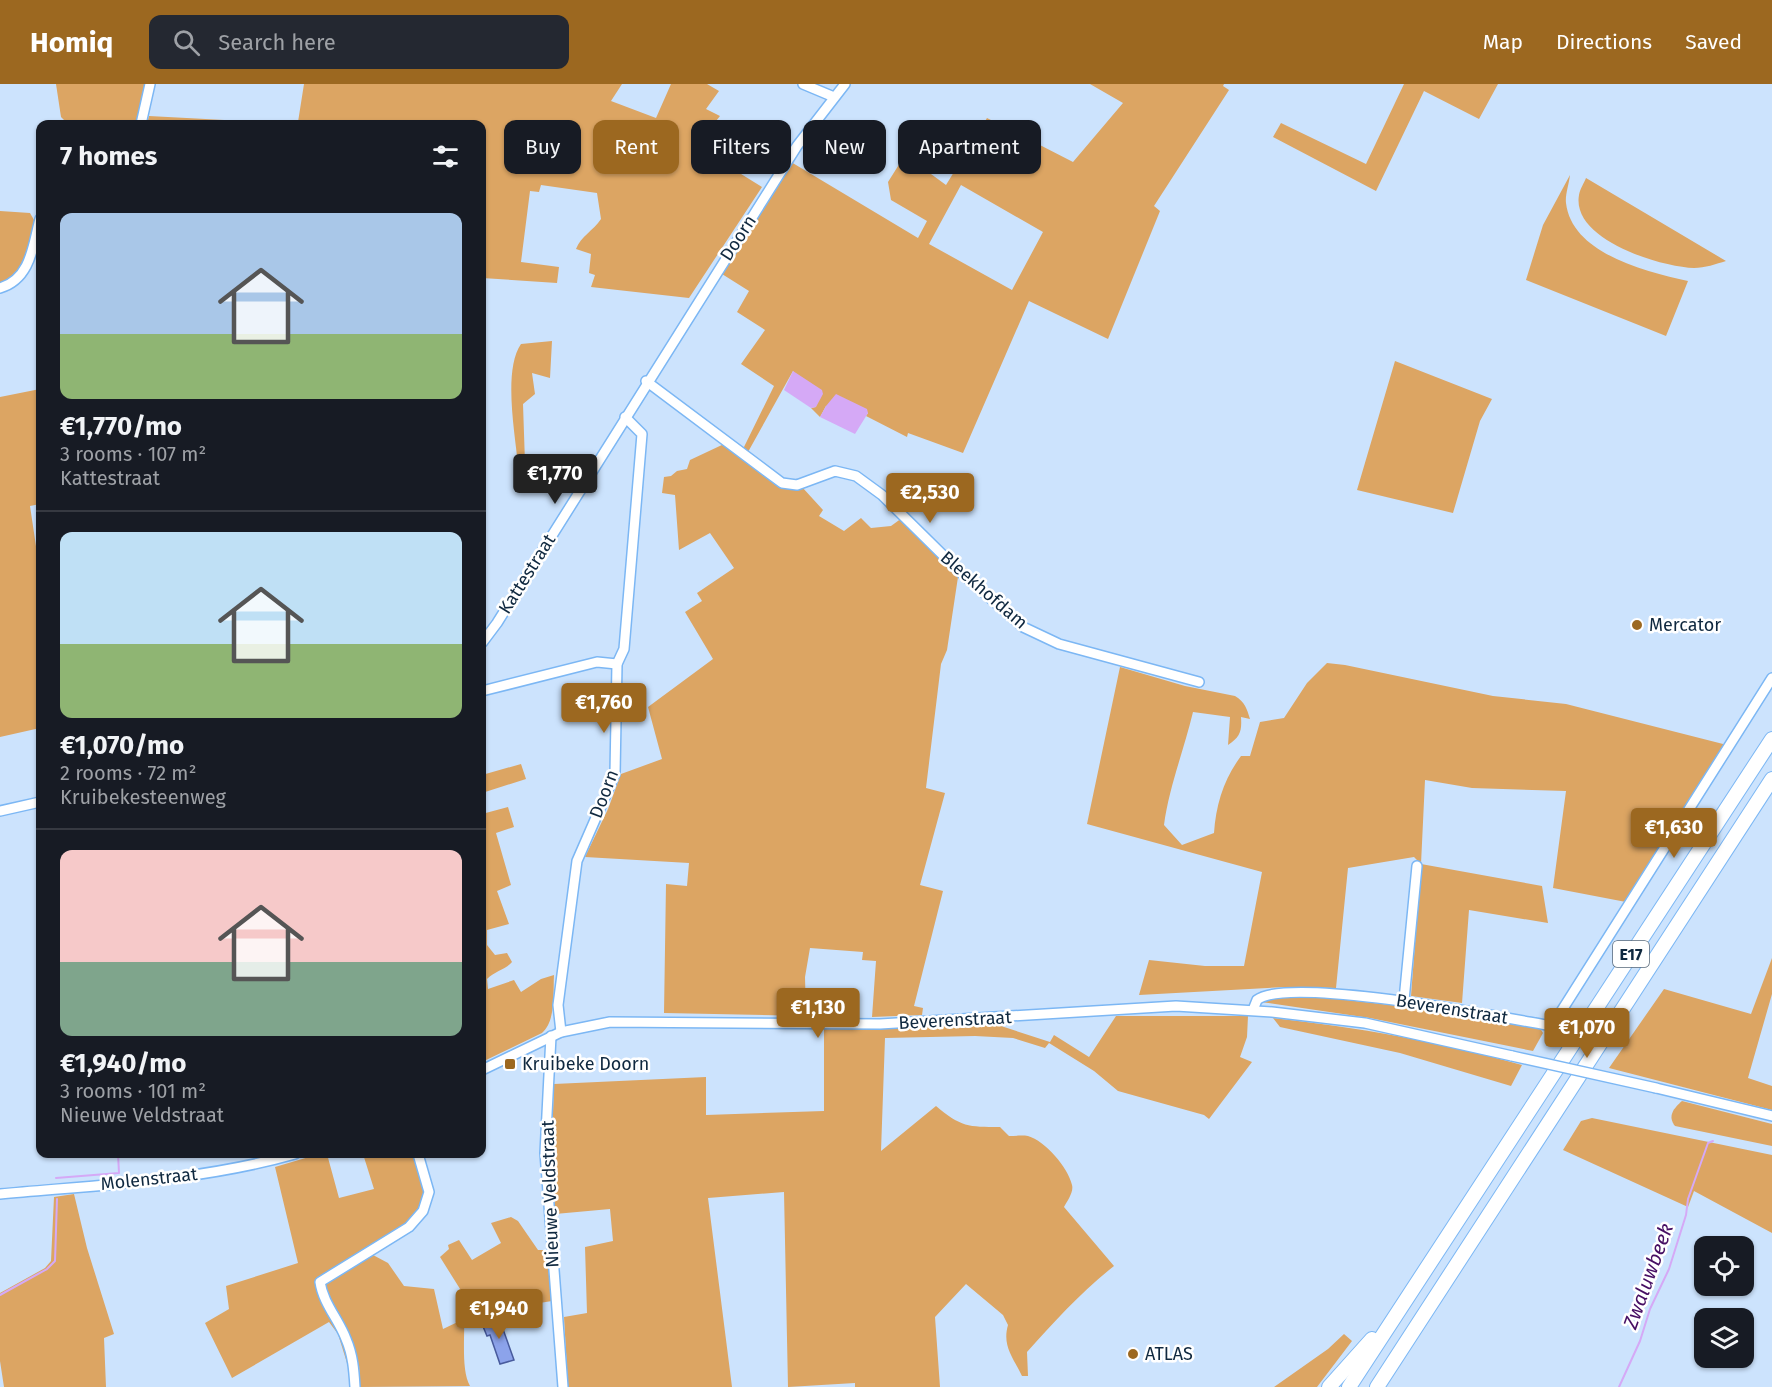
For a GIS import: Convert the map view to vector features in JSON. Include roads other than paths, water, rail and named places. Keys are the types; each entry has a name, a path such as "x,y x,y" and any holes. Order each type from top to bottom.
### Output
{"highway":[{"name":"E17","path":"1349,1387 1772,740"},
{"name":"E17","path":"1377,1387 1772,779"},
{"path":"1329,1387 1392,1318"}],"street":[{"path":"142,120 150,84"},
{"path":"803,84 834,97"},
{"name":"Doorn","path":"646,381 797,146 845,84"},
{"path":"0,288 8,286 22,274 32,253 36,236"},
{"name":"Kattestraat","path":"486,637 646,381"},
{"name":"Bleekhofdam","path":"646,381 783,483 797,485 835,471 846,472 863,481 882,495 958,570 1023,627 1059,644 1199,682"},
{"name":"Doorn","path":"561,1032 558,1005 577,861 615,774 617,663 624,649 642,434 625,417"},
{"path":"486,690 597,662 617,663"},
{"name":"Beverenstraat","path":"1253,1010 1257,1000 1268,994 1339,994 1404,1000 1552,1026 1772,678"},
{"path":"0,811 36,803"},
{"path":"1404,1000 1417,866"},
{"name":"Beverenstraat","path":"551,1036 610,1022 880,1024 1119,1008 1176,1006 1253,1010 1365,1023 1772,1116"},
{"path":"486,1069 551,1036"},
{"name":"Nieuwe Veldstraat","path":"551,1036 545,1153 563,1387"},
{"name":"Molenstraat","path":"0,1194 184,1176 280,1158"},
{"path":"355,1387 354,1366 347,1340 321,1292 320,1282 409,1227 423,1211 429,1192 419,1158"}],"waterway":[{"name":"Zwaluwbeek","path":"1619,1387 1640,1341 1650,1309 1669,1269 1686,1215 1688,1199 1708,1143 1713,1141"},
{"path":"56,1178 119,1173 118,1158"},
{"path":"0,1295 47,1269 55,1261 57,1199"}],"place":[{"name":"Mercator","path":"1637,625"},
{"name":"Kruibeke Doorn","path":"510,1064"},
{"name":"ATLAS","path":"1133,1354"}]}
